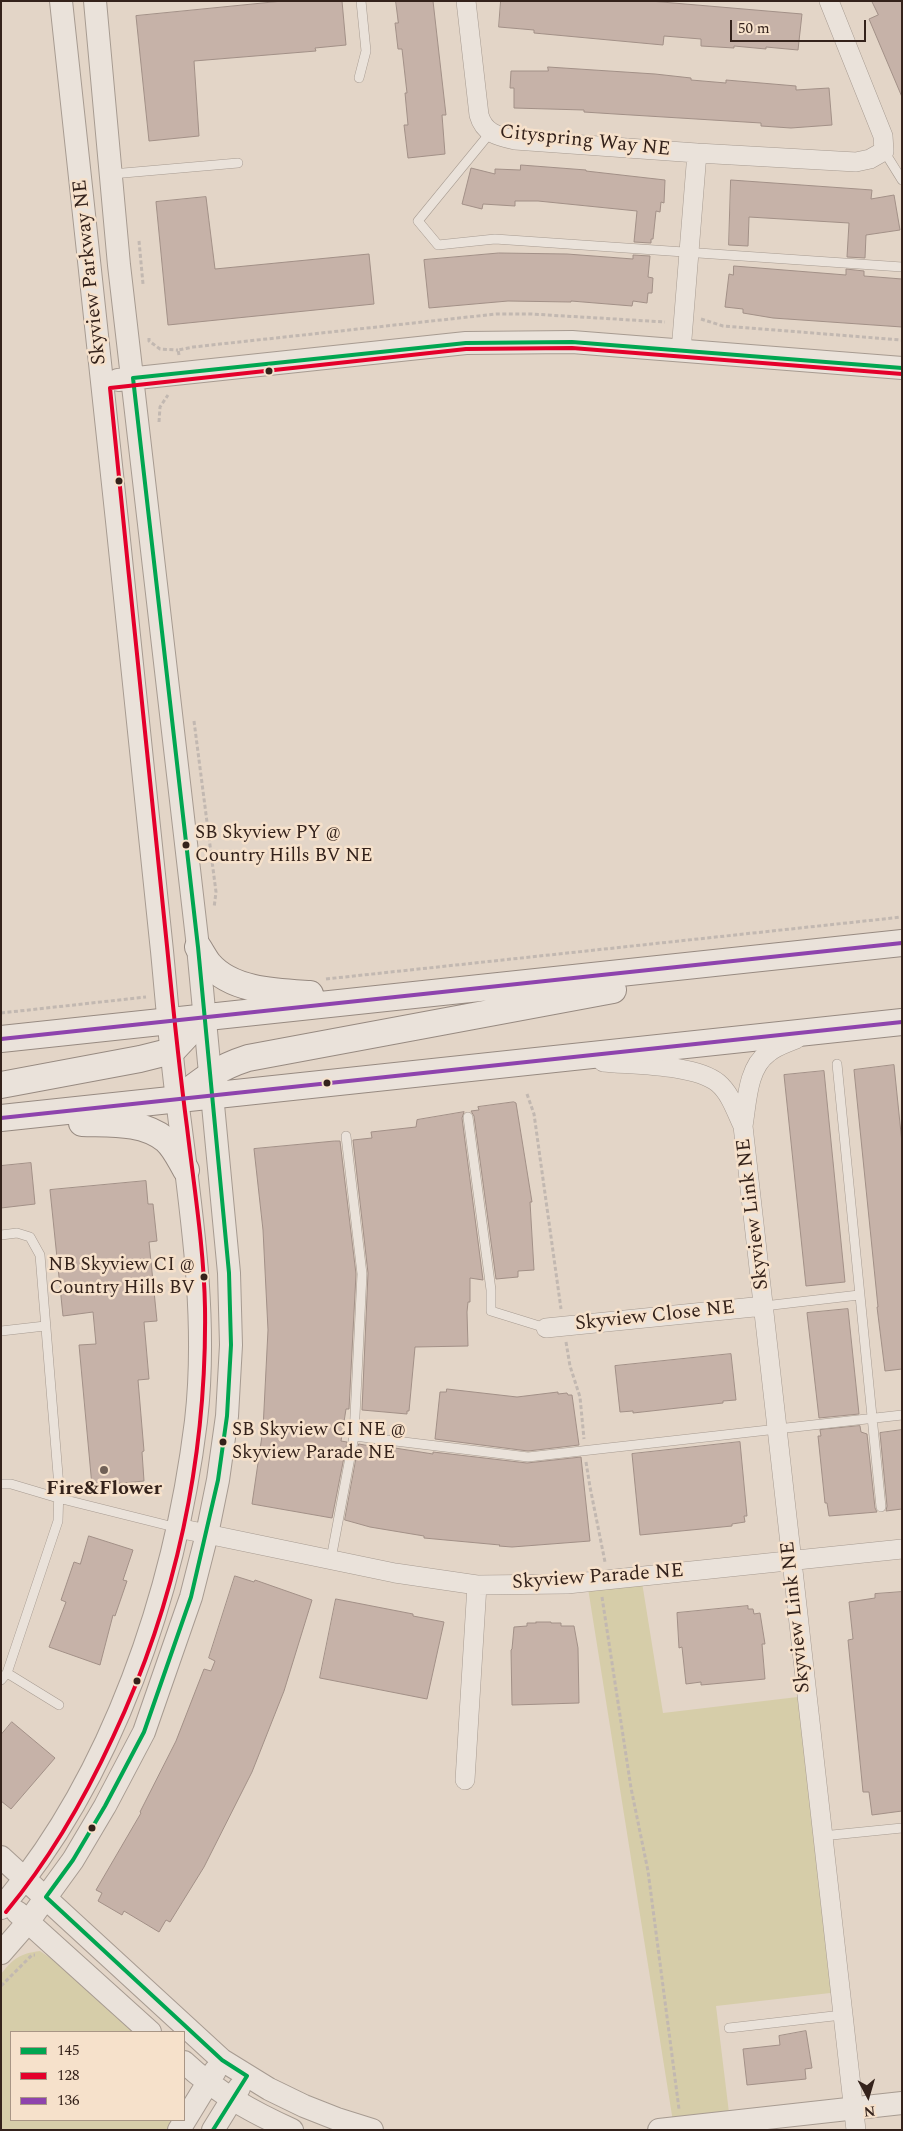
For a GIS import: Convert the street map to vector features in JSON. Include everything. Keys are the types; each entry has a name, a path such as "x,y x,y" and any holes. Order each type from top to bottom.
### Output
{"main road":[{"path":"1,1039 902,943"},
{"path":"198,948 209,964 222,976 248,986 281,992 386,998"},
{"path":"211,1085 225,1065 248,1058 803,954"},
{"path":"1,1085 140,1059 172,1051 204,1018"},
{"path":"1,1119 177,1100 211,1085 566,1059 902,1022"},
{"path":"1,1119 127,1125 142,1128 167,1140 186,1170"}],"street":[{"name":"Skyview Parkway NE","path":"3,1903 25,1878 50,1842 80,1791 117,1718 162,1593 178,1528 197,1415 199,1350 196,1262 177,1100 103,382 61,1"},
{"name":"Skyview Parkway NE","path":"1,1953 28,1922 73,1860 105,1806 144,1732 191,1597 207,1534 218,1480 224,1434 231,1345 229,1273 198,948 133,378 118,266 95,1"},
{"name":"Cityspring Way NE","path":"466,1 479,115 482,124 490,133 515,140 856,162 870,159 884,151"},
{"path":"829,1 883,136 884,151"},
{"path":"681,351 696,153"},
{"path":"103,382 466,343 572,342 902,368"},
{"name":"Skyview Link NE","path":"812,1032 766,1054 756,1066 749,1087 743,1126 856,2130"},
{"name":"Skyview Link NE","path":"566,1059 685,1070 706,1075 719,1084 729,1096 743,1126"},
{"name":"Skyview Close NE","path":"555,1327 764,1306"},
{"name":"Skyview Parade NE","path":"178,1528 395,1573 477,1585 567,1584 902,1549"},
{"path":"465,1780 477,1585"},
{"path":"1,1857 222,2060 247,2076 304,2106 372,2130"},
{"path":"3,1903 28,1922 149,2031"},
{"path":"185,2120 222,2060"},
{"path":"185,2063 232,2100 292,2130"},
{"path":"213,2130 247,2076"},
{"path":"659,2130 902,2103"}],"lane":[{"path":"358,78 366,51 361,1"},
{"path":"490,133 418,222 438,245 495,239 902,267"},
{"path":"884,151 902,180"},
{"path":"111,174 238,163"},
{"path":"836,1064 881,1507"},
{"path":"468,1117 491,1311 555,1327"},
{"path":"330,1559 354,1436 362,1274 346,1136"},
{"path":"1,1235 16,1234 30,1237 40,1255 58,1498 58,1521 4,1677 59,1705"},
{"path":"764,1306 859,1295"},
{"path":"1,1331 45,1326"},
{"path":"354,1436 528,1457 902,1415"},
{"path":"1,1484 11,1484 58,1498 178,1528"},
{"path":"822,1836 902,1828"},
{"path":"729,2028 842,2016"}],"path":[{"path":"160,427 160,408 164,399 168,395 182,391 178,350 193,347 496,314 531,314 682,324 703,318 712,323 731,326 902,340"},
{"path":"194,719 216,892 216,904 212,914"},
{"path":"319,979 902,917"},
{"path":"1,1013 145,998 151,993 166,994"},
{"path":"527,1094 534,1114 555,1327"},
{"path":"599,1581 631,1788 648,1870 679,2110"},
{"path":"1,1986 32,1955 41,1956"}],"shaded area":[{"path":"641,1576 663,1713 806,1696 839,1992 716,2006 730,2121 674,2128 587,1582"},
{"path":"40,1951 56,1962 133,2031 10,2031 10,2121 174,2121 169,2130 1,2130 1,1974 17,1958"}],"building":[{"path":"283,1 342,1 346,45 315,48 316,51 194,61 199,136 149,141 136,16"},
{"path":"396,1 433,1 446,115 442,115 445,154 408,158 404,125 408,125 405,93 407,93 402,49 398,49 395,23 398,23"},
{"path":"501,1 650,1 802,14 798,50 766,47 766,49 734,46 734,48 701,46 701,39 664,36 663,45 534,33 534,30 499,27"},
{"path":"872,1 902,1 902,97 869,19 878,15"},
{"path":"548,67 655,74 726,83 726,80 796,86 796,90 829,88 832,125 791,128 761,126 761,123 584,112 584,110 514,108 514,88 510,88 511,71 548,71"},
{"path":"521,165 586,170 665,180 664,203 661,202 660,212 656,211 651,243 634,242 637,211 538,201 515,201 515,206 483,204 482,209 462,204 471,168 495,174 495,169 520,170"},
{"path":"731,180 872,190 871,199 894,195 900,230 866,235 865,258 847,257 849,223 749,217 748,246 729,245"},
{"path":"206,197 215,269 369,254 374,304 168,325 156,202"},
{"path":"499,253 567,254 633,259 633,255 650,256 648,277 653,278 652,293 648,293 647,303 633,301 632,306 571,301 508,301 429,308 424,260"},
{"path":"734,266 846,275 846,269 864,271 864,276 902,279 902,327 773,318 743,313 743,309 725,307 729,274 733,275"},
{"path":"894,1065 902,1143 902,1369 885,1371 854,1070"},
{"path":"824,1071 845,1282 806,1286 784,1075"},
{"path":"516,1103 532,1202 530,1202 534,1270 518,1271 518,1277 496,1279 474,1116 471,1111 479,1110 478,1107"},
{"path":"464,1112 462,1118 483,1280 470,1278 470,1302 468,1302 467,1312 468,1346 415,1347 409,1411 407,1411 407,1414 362,1410 368,1273 353,1140 372,1138 371,1132 416,1127 417,1120"},
{"path":"340,1141 356,1274 349,1409 346,1409 341,1441 347,1442 332,1518 252,1504 263,1429 268,1330 263,1230 254,1149"},
{"path":"31,1163 35,1204 1,1208 1,1166"},
{"path":"146,1181 148,1204 153,1204 157,1241 149,1242 157,1321 144,1322 149,1379 138,1380 144,1451 142,1452 144,1481 92,1486 79,1345 96,1344 93,1312 63,1316 50,1190"},
{"path":"848,1309 859,1414 819,1418 807,1313"},
{"path":"731,1354 736,1400 633,1413 633,1411 620,1412 615,1366"},
{"path":"447,1389 517,1397 558,1392 558,1394 567,1393 572,1395 579,1445 528,1451 435,1439 440,1392 446,1392"},
{"path":"860,1426 861,1432 867,1434 877,1512 829,1516 827,1503 825,1503 818,1436 821,1436 820,1430"},
{"path":"902,1430 902,1509 886,1511 880,1433"},
{"path":"740,1442 747,1516 744,1516 745,1522 732,1524 732,1526 640,1535 632,1454"},
{"path":"359,1444 433,1454 433,1452 527,1463 581,1457 590,1541 512,1547 499,1546 424,1538 424,1536 370,1527 345,1520"},
{"path":"89,1536 133,1550 123,1580 127,1581 115,1616 113,1615 100,1665 49,1647 66,1602 61,1600 74,1562 80,1564"},
{"path":"235,1576 254,1582 255,1580 312,1600 284,1691 252,1772 204,1867 170,1922 166,1920 159,1932 124,1911 122,1915 98,1901 102,1893 96,1890 141,1813 176,1741 204,1669 211,1671 215,1661 209,1658"},
{"path":"902,1592 902,1811 872,1815 869,1792 863,1792 848,1640 853,1639 849,1602 875,1598 875,1594"},
{"path":"336,1599 444,1622 427,1699 320,1678"},
{"path":"748,1606 748,1609 753,1609 754,1614 760,1613 765,1644 762,1644 765,1679 701,1685 701,1682 686,1684 682,1647 679,1648 677,1613"},
{"path":"527,1623 561,1623 561,1626 574,1626 578,1648 579,1703 512,1705 511,1650 514,1627 527,1626"},
{"path":"12,1722 55,1758 11,1809 1,1801 1,1735"},
{"path":"806,2031 812,2068 805,2069 806,2079 747,2085 743,2049 780,2045 779,2036"}],"transit line":[{"name":"145","path":"213,2130 247,2076 222,2060 46,1897 73,1860 105,1806 144,1732 191,1597 218,1480 227,1416 231,1345 229,1273 198,947 133,378 466,343 572,342 902,368"},
{"name":"128","path":"6,1912 52,1850 78,1806 113,1737 135,1686 154,1634 170,1582 183,1528 193,1474 204,1364 205,1308 201,1240 176,1037 110,388 466,349 572,348 902,374"},
{"name":"136","path":"1,1039 902,943"},
{"name":"136","path":"1,1118 902,1022"}],"place":[{"name":"SB Skyview PY @ Country Hills BV NE","path":"186,845"},
{"name":"NB Skyview CI @ Country Hills BV","path":"204,1277"},
{"name":"SB Skyview CI NE @ Skyview Parade NE","path":"223,1442"},
{"name":"Fire&Flower","path":"104,1470"}]}
